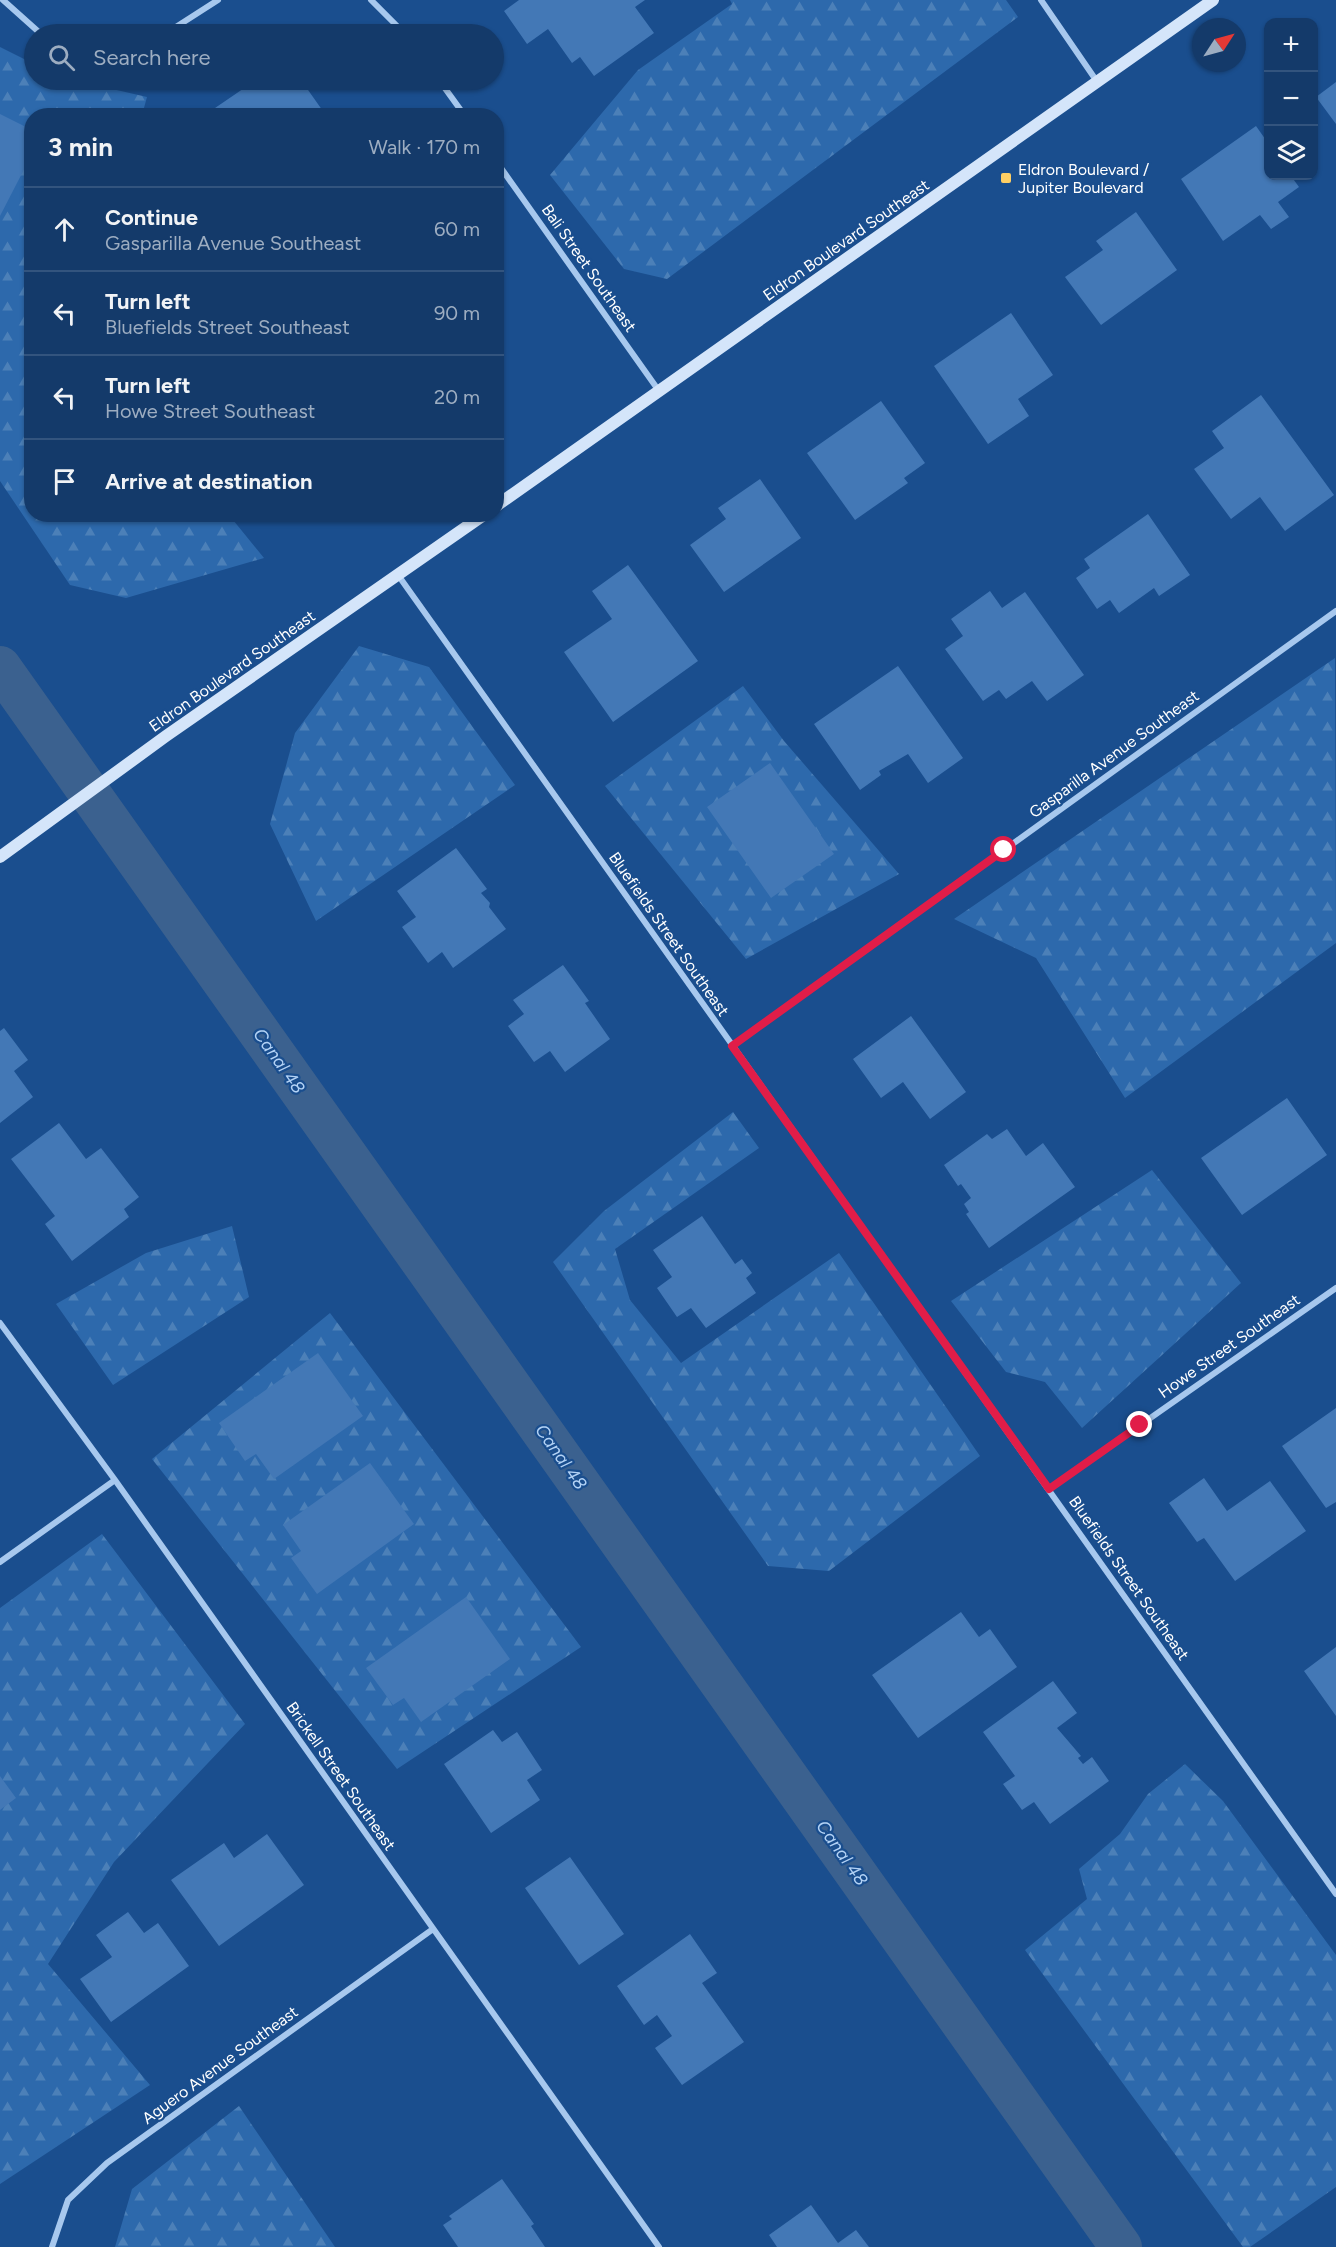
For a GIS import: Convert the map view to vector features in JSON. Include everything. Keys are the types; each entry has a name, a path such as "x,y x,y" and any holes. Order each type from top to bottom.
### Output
{"street":[{"path":"3,0 30,24"},
{"path":"181,24 218,0"},
{"path":"371,0 395,24"},
{"path":"1041,0 1098,83"},
{"name":"Eldron Boulevard Southeast","path":"504,500 1213,0"},
{"path":"446,90 459,108"},
{"name":"Bali Street Southeast","path":"504,172 659,392"},
{"name":"Eldron Boulevard Southeast","path":"0,857 166,736 474,522"},
{"name":"Bluefields Street Southeast","path":"398,576 1336,1894"},
{"name":"Gasparilla Avenue Southeast","path":"732,1046 1336,611"},
{"name":"Howe Street Southeast","path":"1049,1489 1336,1288"},
{"name":"Brickell Street Southeast","path":"0,1323 115,1480 659,2247"},
{"path":"0,1562 115,1480"},
{"name":"Aguero Avenue Southeast","path":"52,2247 68,2200 106,2163 433,1929"}],"green space":[{"path":"730,0 1006,0 1018,17 667,279 624,269 550,175 638,70 732,4"},
{"path":"0,47 24,59 24,90 117,90 147,97 144,108 24,108 24,517 0,481"},
{"path":"28,522 235,522 264,558 126,598 70,585"},
{"path":"359,646 429,667 515,785 316,921 270,824 295,733"},
{"path":"1335,658 1336,943 1125,1098 1036,958 954,919"},
{"path":"743,686 784,741 899,874 746,959 605,786"},
{"path":"733,1112 759,1148 615,1249 630,1300 681,1363 839,1253 980,1456 829,1571 768,1566 553,1262 604,1211"},
{"path":"1152,1170 1241,1283 1082,1428 1045,1382 1006,1372 951,1301"},
{"path":"232,1226 249,1297 113,1385 56,1304 146,1253"},
{"path":"330,1313 581,1647 397,1769 152,1459"},
{"path":"102,1534 245,1724 114,1862 48,1964 150,2085 0,2184 0,1608"},
{"path":"1185,1764 1223,1801 1336,1955 1336,2187 1250,2247 1243,2247 1025,1950 1087,1899 1079,1869 1120,1834 1148,1794"},
{"path":"239,2106 335,2247 115,2247 132,2189"}],"building":[{"path":"519,0 645,0 635,7 654,33 594,76 580,57 572,63 548,29 527,44 504,11"},
{"path":"1336,82 1336,124 1318,100 1318,96"},
{"path":"241,90 308,90 321,108 215,108"},
{"path":"0,114 24,126 24,170 0,216"},
{"path":"1256,126 1264,137 1264,180 1294,180 1299,187 1278,202 1289,217 1271,229 1260,215 1223,241 1181,179"},
{"path":"1136,212 1177,270 1101,325 1065,277 1103,250 1096,241"},
{"path":"1011,313 1053,375 1018,399 1029,416 988,444 934,366"},
{"path":"1261,395 1334,495 1285,531 1260,497 1231,519 1194,469 1224,448 1212,431"},
{"path":"881,401 925,463 904,478 908,483 855,520 807,453"},
{"path":"760,479 801,538 724,592 690,545 726,519 718,508"},
{"path":"1148,514 1190,575 1159,596 1154,588 1119,613 1110,600 1097,609 1076,578 1090,568 1084,559"},
{"path":"628,565 698,661 613,722 564,652 612,619 592,591"},
{"path":"990,591 1002,608 1025,592 1084,675 1047,701 1032,681 1006,699 999,690 983,701 945,649 963,636 951,619"},
{"path":"898,666 963,758 928,783 908,754 879,771 881,775 860,790 814,724"},
{"path":"770,763 834,854 771,898 707,807"},
{"path":"456,848 487,889 481,893 506,929 453,968 442,952 428,963 402,927 416,917 397,891"},
{"path":"563,965 589,1001 585,1003 610,1039 565,1072 550,1051 534,1062 508,1026 524,1014 513,1000"},
{"path":"911,1016 966,1092 930,1119 903,1082 881,1098 853,1059"},
{"path":"4,1028 28,1060 14,1071 33,1097 0,1123 0,1031"},
{"path":"1287,1098 1327,1155 1242,1215 1201,1158"},
{"path":"59,1123 86,1159 101,1148 139,1197 124,1209 129,1217 72,1261 45,1224 55,1216 11,1159"},
{"path":"1007,1129 1026,1156 1043,1143 1075,1187 989,1248 966,1214 969,1212 964,1204 971,1198 961,1184 958,1186 944,1165 987,1134 992,1139"},
{"path":"702,1216 735,1264 742,1259 752,1273 746,1278 756,1293 706,1328 691,1308 677,1317 657,1288 672,1277 653,1250"},
{"path":"318,1353 363,1416 274,1479 256,1454 245,1461 219,1423"},
{"path":"1336,1408 1336,1502 1326,1508 1282,1446"},
{"path":"370,1463 414,1524 317,1594 291,1558 301,1551 283,1525"},
{"path":"1204,1478 1227,1511 1270,1481 1306,1531 1235,1581 1204,1538 1197,1542 1169,1503"},
{"path":"466,1597 510,1659 421,1722 404,1698 393,1705 366,1668"},
{"path":"961,1612 979,1637 990,1629 1017,1667 918,1738 872,1675"},
{"path":"1336,1647 1336,1716 1304,1671"},
{"path":"1053,1681 1077,1713 1057,1728 1081,1756 1078,1758 1083,1764 1092,1757 1109,1781 1050,1824 1034,1802 1022,1810 1003,1784 1015,1776 983,1732"},
{"path":"493,1730 502,1742 517,1732 542,1770 527,1780 540,1800 491,1833 444,1764"},
{"path":"0,1776 16,1798 0,1810"},
{"path":"267,1834 304,1885 219,1946 171,1880 224,1843 234,1858"},
{"path":"570,1857 624,1934 579,1965 525,1888"},
{"path":"128,1912 144,1933 158,1923 189,1966 111,2022 80,1979 112,1957 96,1935"},
{"path":"690,1934 717,1973 702,1983 744,2042 682,2085 655,2048 672,2036 657,2015 644,2025 617,1986"},
{"path":"502,2179 534,2224 531,2226 545,2247 458,2247 443,2225 452,2219 449,2216"},
{"path":"811,2205 838,2243 856,2230 869,2247 777,2247 769,2235"}],"waterway":[{"name":"Canal 48","path":"0,667 1121,2247"}],"place":[{"name":"Eldron Boulevard / Jupiter Boulevard","path":"1006,178"}],"route":[{"path":"1004,850 732,1046 1049,1489 1140,1425"}]}
